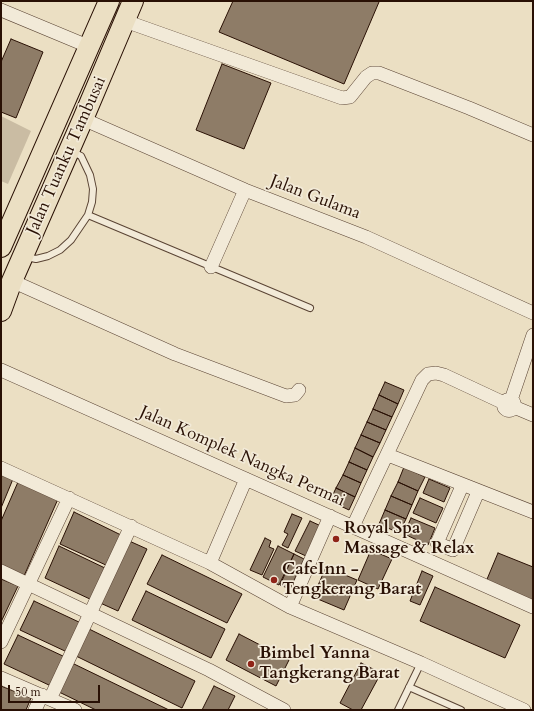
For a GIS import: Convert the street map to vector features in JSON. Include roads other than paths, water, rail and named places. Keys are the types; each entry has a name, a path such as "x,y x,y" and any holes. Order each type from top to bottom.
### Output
{"main road":[{"name":"Jalan Tuanku Tambusai","path":"1,247 109,1"},
{"name":"Jalan Tuanku Tambusai","path":"1,311 12,281 84,119 133,1"},
{"path":"90,47 112,53"}],"street":[{"path":"1,10 90,47"},
{"path":"125,21 342,98 350,97 366,77 372,73 379,73 533,135"},
{"name":"Jalan Gulama","path":"84,119 245,190 366,237 533,312"},
{"path":"211,267 245,190"},
{"path":"12,281 175,354 286,396 295,394 299,390"},
{"path":"509,404 533,335"},
{"name":"Jalan Komplek Nangka Permai","path":"1,370 533,608"},
{"path":"356,520 388,455 422,380 428,374 436,373 444,375 533,415"},
{"path":"388,455 462,486 533,512"},
{"path":"1,468 210,563 290,607 419,666 524,710"},
{"path":"210,563 246,479"},
{"path":"462,486 437,543 453,550 478,492"},
{"path":"1,642 30,584 69,498"},
{"path":"290,607 330,516"},
{"path":"35,710 46,697 90,613 131,526"},
{"path":"1,571 209,670 284,710"},
{"path":"1,678 75,710"}],"lane":[{"path":"23,257 36,259 48,256 60,250 72,240 88,215 92,202 93,188 90,175 81,156 70,150"},
{"path":"88,215 310,308"},
{"path":"398,710 419,666"},
{"path":"409,687 461,710"}],"place":[{"name":"Royal Spa Massage & Relax","path":"336,539"},
{"name":"CafeInn - Tengkerang Barat","path":"274,580"},
{"name":"Bimbel Yanna Tangkerang Barat","path":"251,664"}]}
